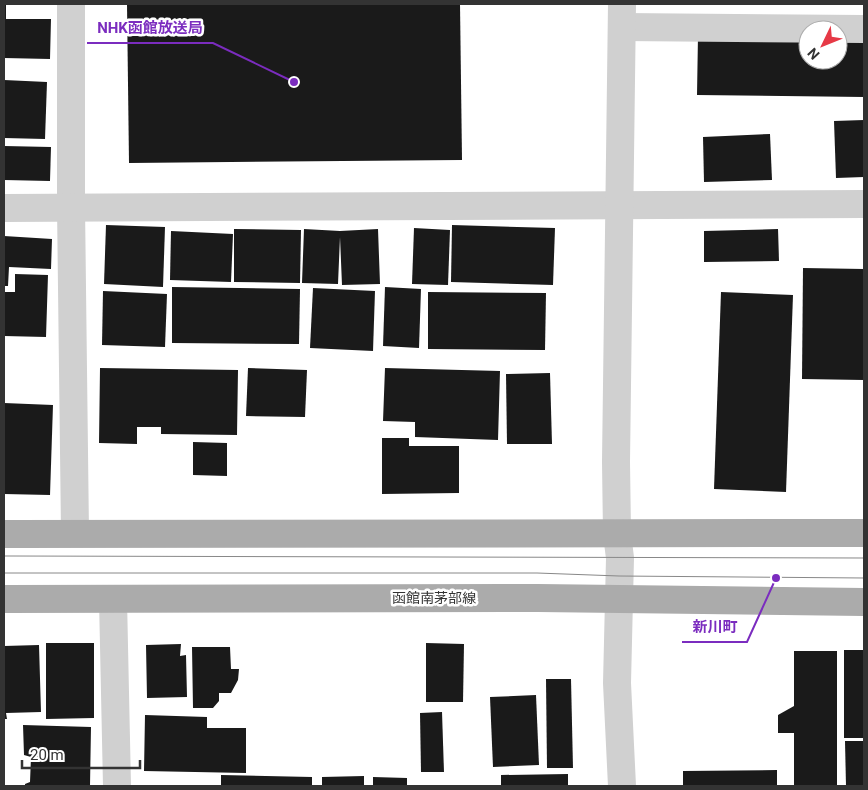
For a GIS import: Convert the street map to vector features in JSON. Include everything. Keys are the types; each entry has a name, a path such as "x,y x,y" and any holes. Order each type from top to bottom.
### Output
{"main road":[{"path":"4,534 864,534"},
{"name":"函館南茅部線","path":"4,599 508,598 864,602"}],"street":[{"path":"71,4 71,206 75,534"},
{"path":"622,786 617,683 620,558 617,534 622,16 864,29"},
{"path":"4,208 71,206 864,204"},
{"path":"113,600 117,786"}],"building":[{"path":"4,4 6,4 6,19 51,19 50,59 4,58"},
{"path":"127,4 460,4 462,160 129,163"},
{"path":"698,35 798,37 798,70 848,70 848,37 864,38 864,97 697,95"},
{"path":"4,80 47,82 45,139 4,138"},
{"path":"864,120 864,177 836,178 834,121"},
{"path":"770,134 772,180 704,182 703,137"},
{"path":"4,146 51,147 50,181 4,180"},
{"path":"106,225 165,227 163,287 104,284"},
{"path":"452,225 555,228 553,285 451,282"},
{"path":"414,228 450,230 448,285 412,284"},
{"path":"234,229 301,230 300,283 234,282"},
{"path":"304,229 340,231 378,229 380,284 342,285 340,237 338,284 302,283"},
{"path":"778,229 779,261 704,262 704,231"},
{"path":"171,231 233,234 231,282 170,280"},
{"path":"4,236 52,239 51,269 9,267 8,286 4,286"},
{"path":"803,268 864,269 864,380 802,379"},
{"path":"15,274 48,275 46,337 4,336 4,292 15,292"},
{"path":"172,287 300,289 299,344 172,343"},
{"path":"385,287 421,289 419,348 383,346"},
{"path":"313,288 375,291 373,351 310,348"},
{"path":"103,291 167,294 165,347 102,345"},
{"path":"428,292 546,293 545,350 428,349"},
{"path":"721,292 793,295 786,492 714,489"},
{"path":"100,368 238,370 237,435 161,434 161,427 137,427 137,444 99,443"},
{"path":"248,368 307,370 305,417 246,416"},
{"path":"385,368 500,371 498,440 415,437 415,422 383,421"},
{"path":"550,373 552,444 507,444 506,374"},
{"path":"4,403 53,405 50,495 4,494"},
{"path":"382,438 409,438 409,446 459,446 459,493 382,494"},
{"path":"193,442 227,443 227,476 193,475"},
{"path":"46,643 94,643 94,718 46,719"},
{"path":"426,643 464,644 463,702 426,702"},
{"path":"181,644 180,656 186,655 187,697 147,698 146,645"},
{"path":"39,645 41,712 6,713 7,719 4,719 4,646"},
{"path":"192,647 230,647 231,669 239,669 238,680 231,693 219,693 219,701 213,708 193,708"},
{"path":"844,650 864,650 864,738 844,738"},
{"path":"794,651 837,651 837,786 794,786 794,733 778,733 778,715 794,706"},
{"path":"546,679 571,679 573,768 547,768"},
{"path":"536,695 539,765 493,767 490,697"},
{"path":"442,712 444,772 421,772 420,713"},
{"path":"145,715 207,717 207,728 246,728 246,773 144,771"},
{"path":"23,725 91,727 90,786 25,786 25,784 30,782 31,757 24,755"},
{"path":"845,741 864,741 864,786 846,786"},
{"path":"777,770 777,786 683,786 683,771"},
{"path":"568,774 568,786 501,786 501,775"},
{"path":"221,775 312,777 312,786 221,786"},
{"path":"364,776 364,786 322,786 322,777"},
{"path":"373,777 407,778 407,786 373,786"}],"tram line":[{"path":"4,556 864,558"},
{"path":"4,573 537,573 619,576 864,578"}],"place":[{"name":"NHK函館放送局","path":"294,82"},
{"name":"新川町","path":"776,578"}]}
